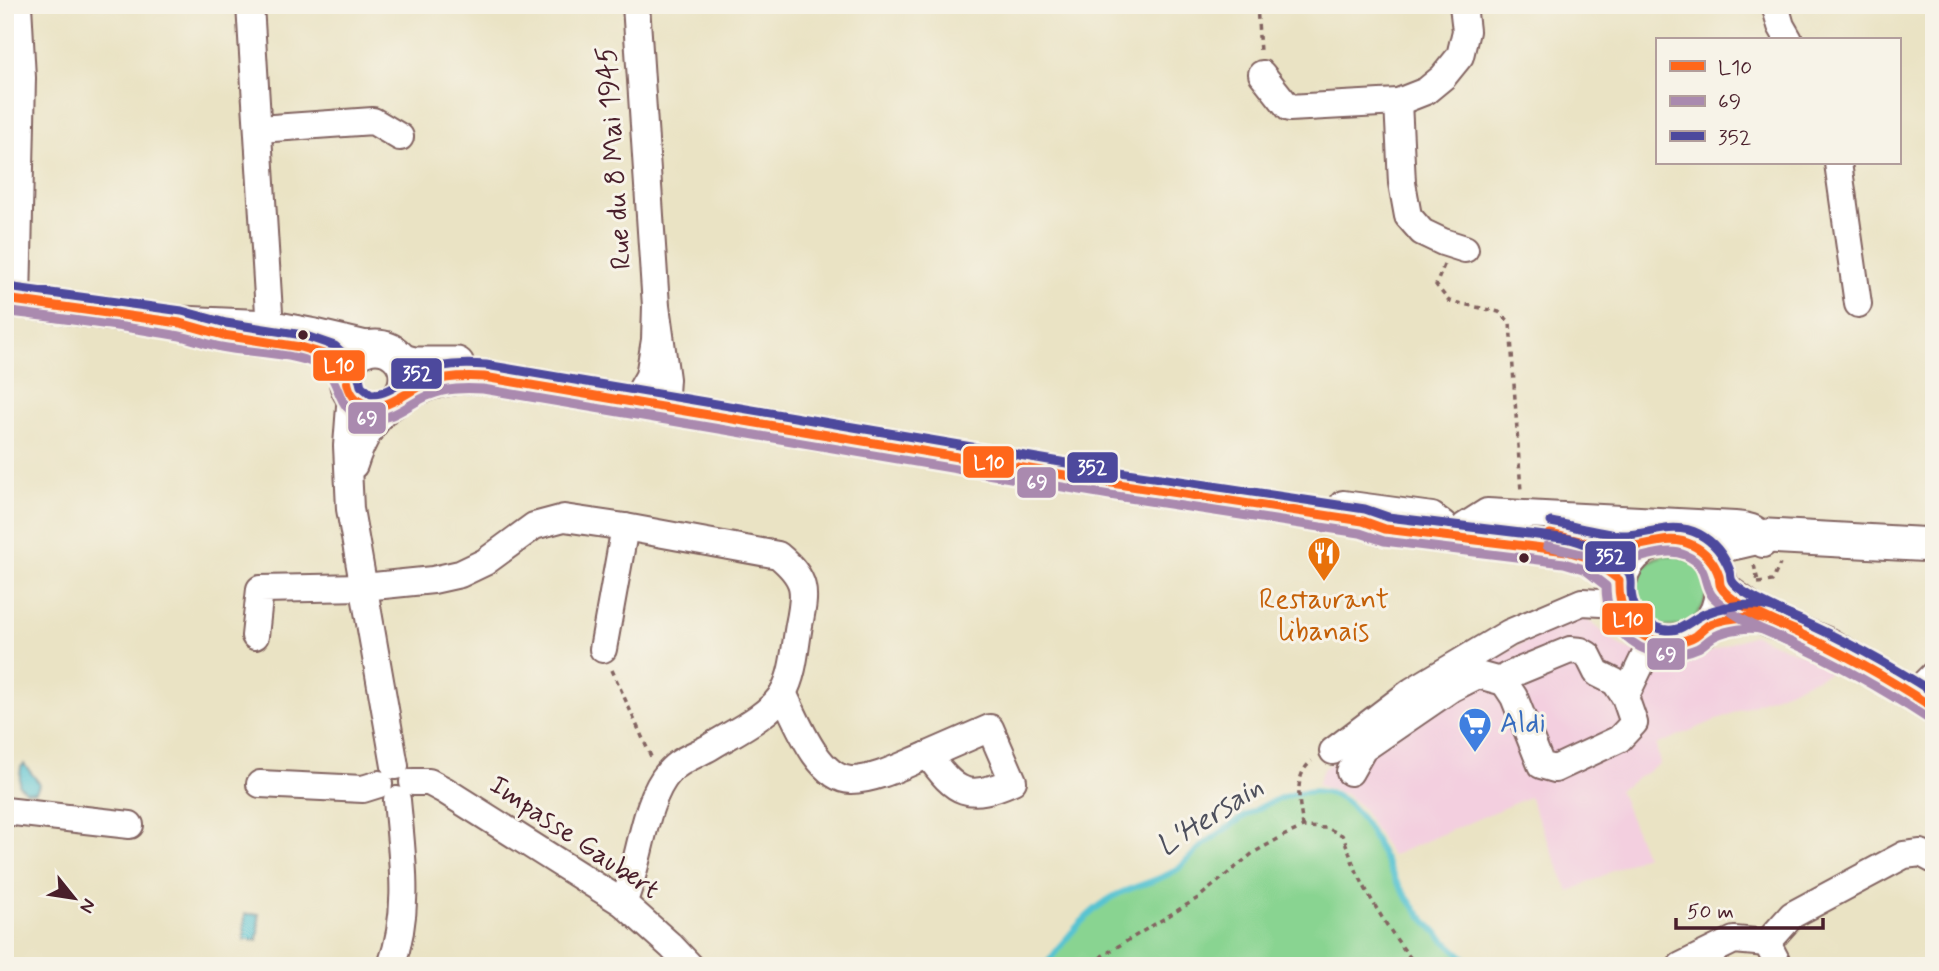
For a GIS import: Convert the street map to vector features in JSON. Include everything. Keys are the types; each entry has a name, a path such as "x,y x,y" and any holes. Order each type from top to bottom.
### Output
{"main road":[{"path":"11,300 180,323 267,327 354,371"},
{"path":"180,323 223,335 300,347 327,355 354,371"},
{"path":"354,371 386,348 398,355 407,376 403,391 396,399"},
{"path":"402,361 415,364 480,364 1118,484 1358,520 1385,529 1581,554 1600,564 1620,592 1632,626 1653,639 1667,642 1682,641 1707,626 1720,602 1721,582 1712,560 1686,541 1672,539 1645,545 1616,546 1546,534 1385,516 1358,520"},
{"path":"354,371 356,400 371,407 379,407 430,381 463,376 653,396"},
{"path":"1699,548 1715,548 1748,538 1763,543 1799,539 1933,546"},
{"path":"1721,582 1763,543"},
{"path":"1620,592 1628,560 1645,545"},
{"path":"1721,582 1761,617 1826,644 1926,692"},
{"path":"1707,626 1761,617"}],"street":[{"path":"11,300 22,78 18,5"},
{"path":"250,5 269,313 267,327"},
{"name":"Rue du 8 Mai 1945","path":"636,5 656,306 666,379 653,396"},
{"path":"1262,74 1289,108 1398,102 1426,91 1443,77 1460,56 1466,31 1463,5"},
{"path":"1775,5 1788,38"},
{"path":"1398,102 1402,183 1408,216 1422,232 1454,246"},
{"path":"259,129 373,121 400,137"},
{"path":"1838,164 1858,304"},
{"path":"354,371 347,446 350,509 396,783 404,905 402,929 391,966"},
{"path":"653,396 1215,485 1432,516 1454,525 1488,512 1735,525 1756,529 1763,543"},
{"path":"350,509 352,471 359,449 371,426 396,399"},
{"path":"255,636 260,589 364,587 433,580 460,574 485,562 534,526 549,520 564,518 625,527 778,555 793,568 802,581 805,597 790,673 783,693 772,706 752,721 669,771 653,798 623,903"},
{"path":"603,649 625,527"},
{"path":"1333,751 1412,691 1509,633 1583,602 1620,592"},
{"path":"1625,697 1653,639"},
{"path":"1350,772 1363,749 1452,688 1478,675 1504,682 1514,697 1541,765 1555,769 1619,739 1634,723 1625,697 1615,682 1597,673 1588,655 1581,651 1570,650 1507,676 1504,682"},
{"path":"783,693 816,756 827,770 840,778 852,780 871,777 928,755"},
{"name":"Impasse Gaubert","path":"396,783 429,782 444,790 623,903 690,966"},
{"path":"260,784 363,789 396,783"},
{"path":"5,811 130,825"},
{"path":"1681,966 1734,940 1773,955 1792,915 1904,855 1921,853 1934,860"}],"path":[{"path":"1257,5 1262,74"},
{"path":"1454,246 1436,285 1449,301 1499,312 1510,322 1522,499"},
{"path":"603,649 663,781"},
{"path":"1303,827 1298,789 1302,770 1317,758 1333,751"},
{"path":"1094,966 1102,956 1221,882 1253,853 1303,827 1327,828 1342,835 1376,908 1400,946 1417,966"}],"shaded area":[{"path":"1583,616 1620,646 1663,663 1692,660 1754,635 1806,656 1834,671 1656,745 1660,764 1619,790 1645,855 1569,892 1529,797 1391,856 1362,808 1345,794 1317,785 1323,769 1353,745 1469,671 1534,637"}],"green space":[{"path":"1670,555 1690,561 1700,571 1706,591 1700,611 1690,621 1670,627 1650,621 1640,611 1634,591 1640,571 1650,561"},
{"path":"1312,791 1333,795 1358,815 1413,907 1442,939 1475,966 1045,966 1087,914 1115,895 1177,869 1201,847 1246,815 1288,795"}],"water":[{"path":"24,764 39,783 34,792 26,791 19,785 21,767"},
{"path":"245,914 259,914 258,940 244,940"}],"waterway":[{"name":"L'Hersain","path":"1045,966 1077,927 1105,902 1179,868 1202,846 1251,813 1290,795 1310,791 1328,793 1345,801 1353,809 1368,828 1396,881 1422,917 1441,938 1475,966"}],"transit line":[{"name":"352","path":"7,287 182,311 226,323 303,335 335,346 356,365 361,386 371,394 389,390 415,374 432,368 459,364 486,365 1120,472 1365,509 1388,517 1570,539 1602,552 1624,567 1631,577 1631,595 1635,606 1641,617 1655,627 1663,630 1676,629 1704,614 1727,607 1764,606 1850,644 1934,693"},
{"name":"L10","path":"5,299 180,323 223,335 300,347 327,355 346,372 353,395 368,405 386,404 436,380 484,377 1118,484 1363,521 1385,529 1567,551 1590,558 1619,580 1620,599 1626,616 1637,630 1653,640 1680,641 1695,636 1717,622 1761,618 1848,657 1934,708"},
{"name":"69","path":"5,311 153,331 221,347 285,355 309,361 327,371 349,409 367,418 384,418 422,398 443,391 483,389 1116,496 1360,533 1384,541 1564,563 1584,569 1606,586 1607,599 1616,624 1632,642 1649,651 1679,653 1698,648 1713,637 1726,632 1763,630 1844,669 1927,718"},
{"name":"352","path":"1551,522 1620,535 1670,528 1689,530 1704,537 1722,554 1731,580 1744,592 1803,621"},
{"name":"L10","path":"1550,534 1615,547 1667,540 1692,545 1712,562 1719,576 1720,586 1734,600 1799,632"},
{"name":"69","path":"1547,546 1615,559 1667,552 1685,555 1699,565 1710,593 1723,606 1752,624 1793,643"}],"place":[{"name":"Restaurant libanais","path":"1324,583"},
{"name":"Aldi","path":"1475,754"}]}
